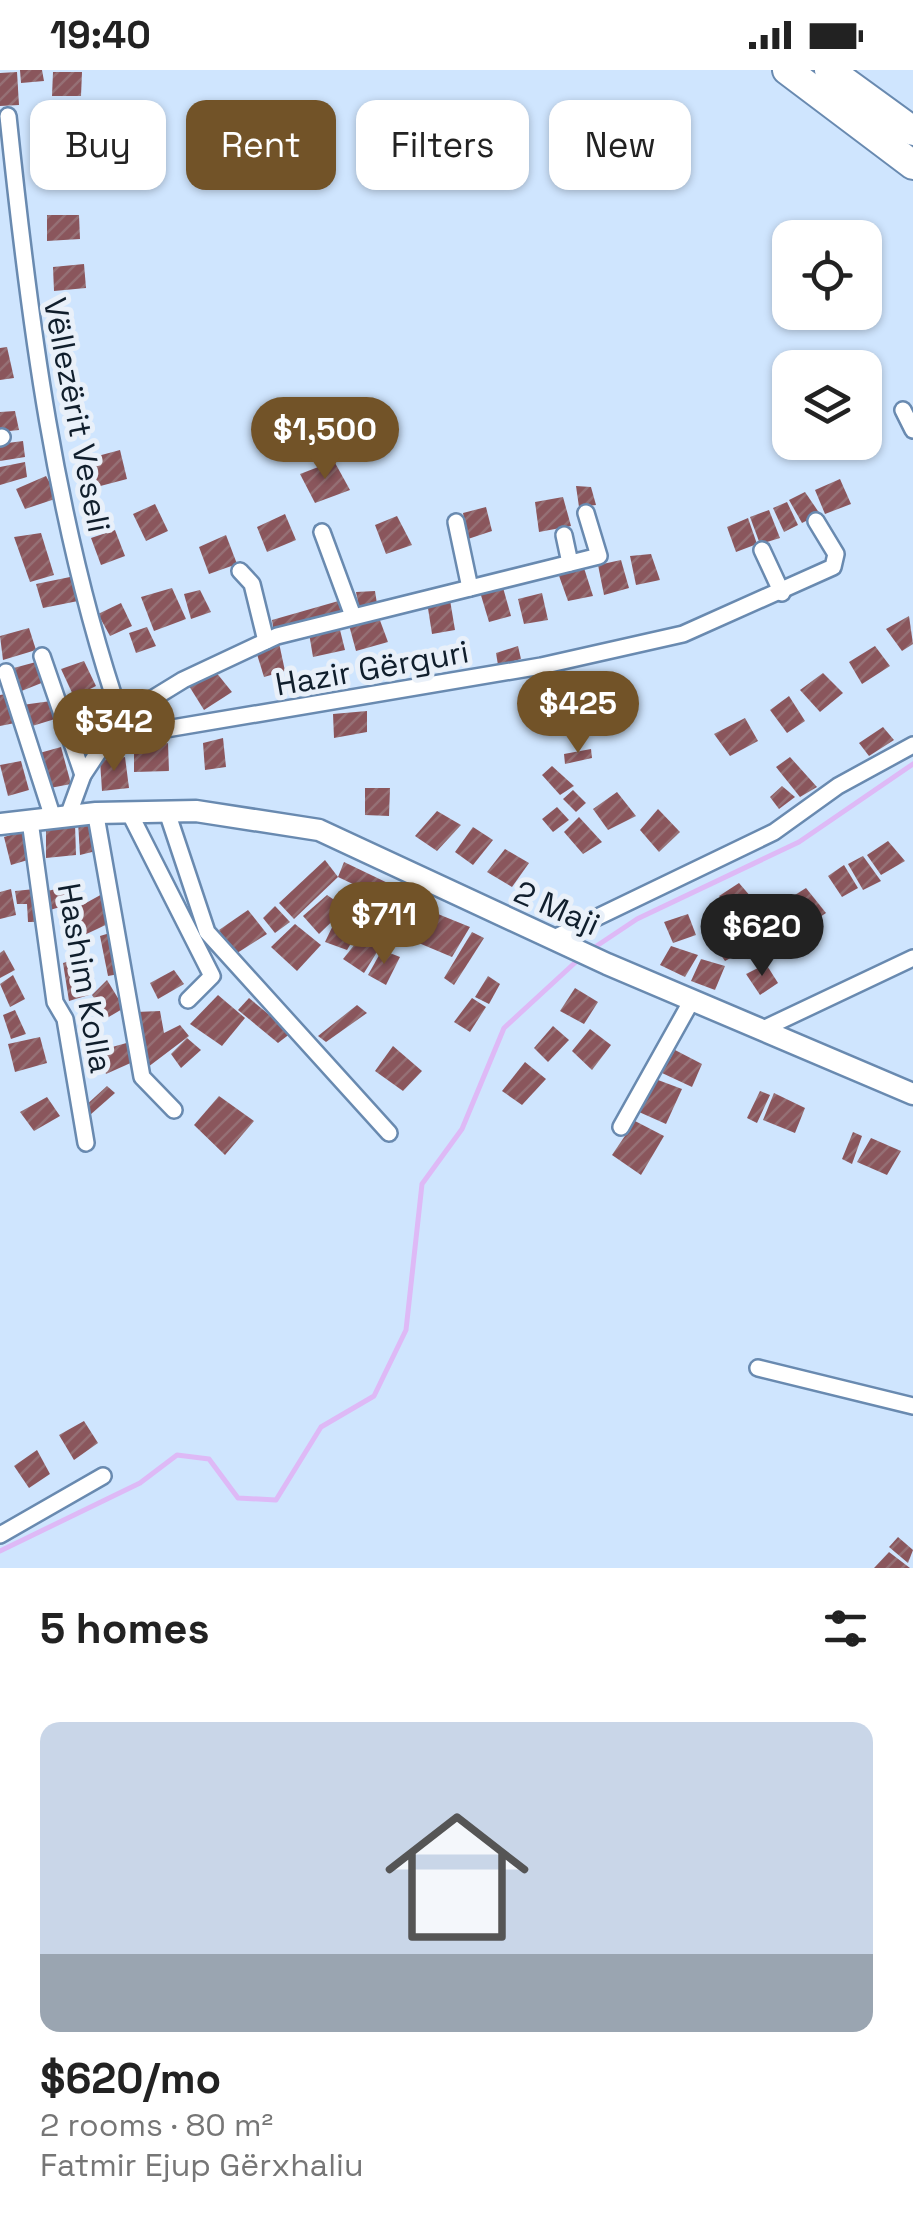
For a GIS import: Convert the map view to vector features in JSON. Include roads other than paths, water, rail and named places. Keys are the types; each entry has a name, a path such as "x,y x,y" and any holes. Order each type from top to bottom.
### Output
{"highway":[{"path":"787,70 913,165"},
{"path":"829,70 913,131"}],"street":[{"name":"Vëllezërit Veseli","path":"8,116 6,162 30,328 84,601 120,718"},
{"path":"904,410 913,430"},
{"path":"61,817 120,718 184,680 266,640 599,556 586,514"},
{"name":"Hazir Gërguri","path":"107,739 542,666 684,634 782,593 836,562 836,554 816,521"},
{"path":"456,522 470,588"},
{"path":"322,532 353,616"},
{"path":"564,536 570,563"},
{"path":"762,550 782,593"},
{"path":"240,571 252,584 266,640"},
{"path":"42,656 83,775"},
{"path":"6,672 61,817"},
{"path":"561,942 774,832 838,786 913,745"},
{"name":"2 Maji","path":"0,824 196,811 319,830 607,964 913,1094"},
{"path":"168,812 207,932 390,1133"},
{"path":"96,816 142,1077 174,1110"},
{"path":"131,816 212,976 188,1000"},
{"name":"Hashim Kolla","path":"30,821 55,1002 65,1020 86,1143"},
{"path":"762,1029 913,958"},
{"path":"621,1126 692,1000"},
{"path":"758,1368 913,1406"},
{"path":"0,1535 103,1476"}],"waterway":[{"path":"592,949 637,919 799,842 913,764"},
{"path":"0,1551 140,1483 177,1455 209,1459 238,1498 276,1500 321,1427 374,1396 406,1330 422,1184 462,1129 504,1028 579,959"}]}
